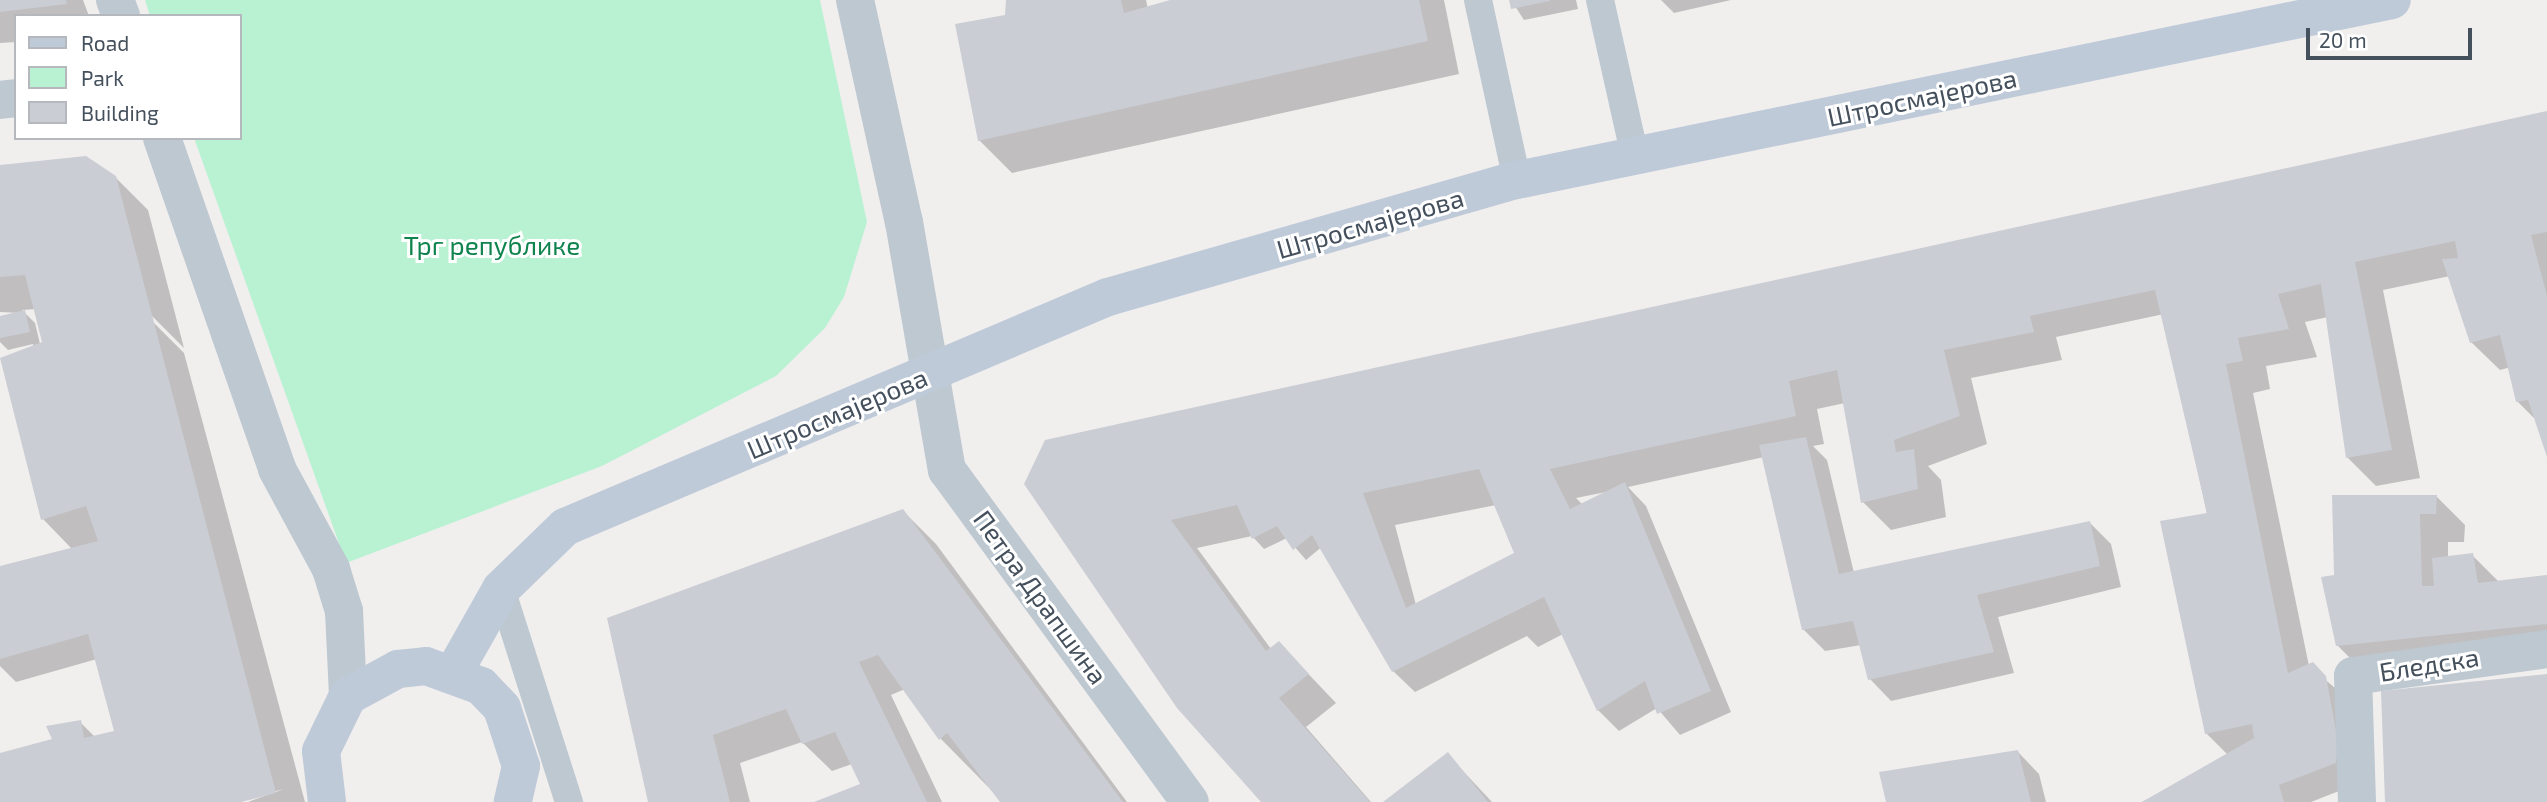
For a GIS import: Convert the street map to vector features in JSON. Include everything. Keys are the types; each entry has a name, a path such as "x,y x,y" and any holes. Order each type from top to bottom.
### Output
{"street":[{"path":"855,0 904,222 927,376"},
{"name":"Штросмајерова","path":"454,672 501,589 565,527 927,376 1108,297 1517,180 2392,0"},
{"path":"163,140 277,469 331,569 344,611 348,696 321,751 327,802"},
{"name":"Петра Драпшина","path":"927,376 947,470 1190,802"},
{"name":"Бледска","path":"2357,802 2353,676 2547,649"},
{"path":"348,696 398,669 454,672 481,687 515,736 521,766 513,802"}],"lane":[{"path":"1478,0 1517,180"},
{"path":"1600,0 1635,157"},
{"path":"501,589 569,802"}],"green space":[{"name":"Трг републике","path":"145,0 820,0 867,222 844,297 825,328 776,376 602,466 346,563 195,140 242,140 242,14 149,14"}],"building":[{"path":"0,0 66,0 67,4 0,12"},
{"path":"1006,0 1121,0 1124,13 1170,0 1419,0 1428,41 978,141 955,24 1005,15"},
{"path":"1509,0 1550,0 1550,1 1511,9"},
{"path":"2547,111 2547,232 2531,235 2547,296 2547,457 2528,400 2516,402 2500,335 2470,343 2442,259 2458,258 2455,241 2355,262 2392,450 2346,458 2321,284 2278,294 2289,329 2238,338 2243,361 2226,364 2288,673 2313,662 2326,676 2338,742 2336,763 2279,785 2284,802 2142,802 2254,738 2252,724 2205,734 2160,521 2207,513 2155,290 2030,316 2034,332 1944,350 1960,416 1894,440 1896,452 1914,449 1918,489 1861,503 1837,370 1789,381 1796,416 1550,469 1570,509 1625,482 1711,691 1657,714 1645,681 1597,711 1544,597 1392,672 1312,535 1293,550 1277,526 1252,539 1237,505 1171,520 1266,651 1279,641 1309,674 1279,698 1370,802 1261,802 1177,708 1024,484 1045,440","holes":["1479,469 1514,553 1406,608 1363,493"]},
{"path":"86,156 116,176 276,793 241,802 0,802 0,753 52,739 46,726 81,720 84,738 114,731 88,634 0,659 0,566 98,541 86,506 41,520 0,358 42,342 25,275 0,277 0,165"},
{"path":"25,310 30,332 0,338 0,316"},
{"path":"1806,437 1839,574 2090,521 2100,566 1977,595 1994,652 1868,680 1853,621 1802,630 1759,445"},
{"path":"2332,495 2437,495 2436,514 2420,514 2422,586 2434,586 2432,558 2473,553 2478,583 2547,575 2547,624 2336,646 2321,577 2334,575"},
{"path":"903,509 1123,802 1000,802 947,733 939,740 878,655 859,662 927,802 814,802 860,784 835,732 802,744 786,709 713,735 730,802 648,802 607,618"},
{"path":"2547,674 2547,802 2385,802 2381,691"},
{"path":"2018,750 2031,802 1886,802 1879,772"},
{"path":"1448,752 1488,802 1383,802"}]}
